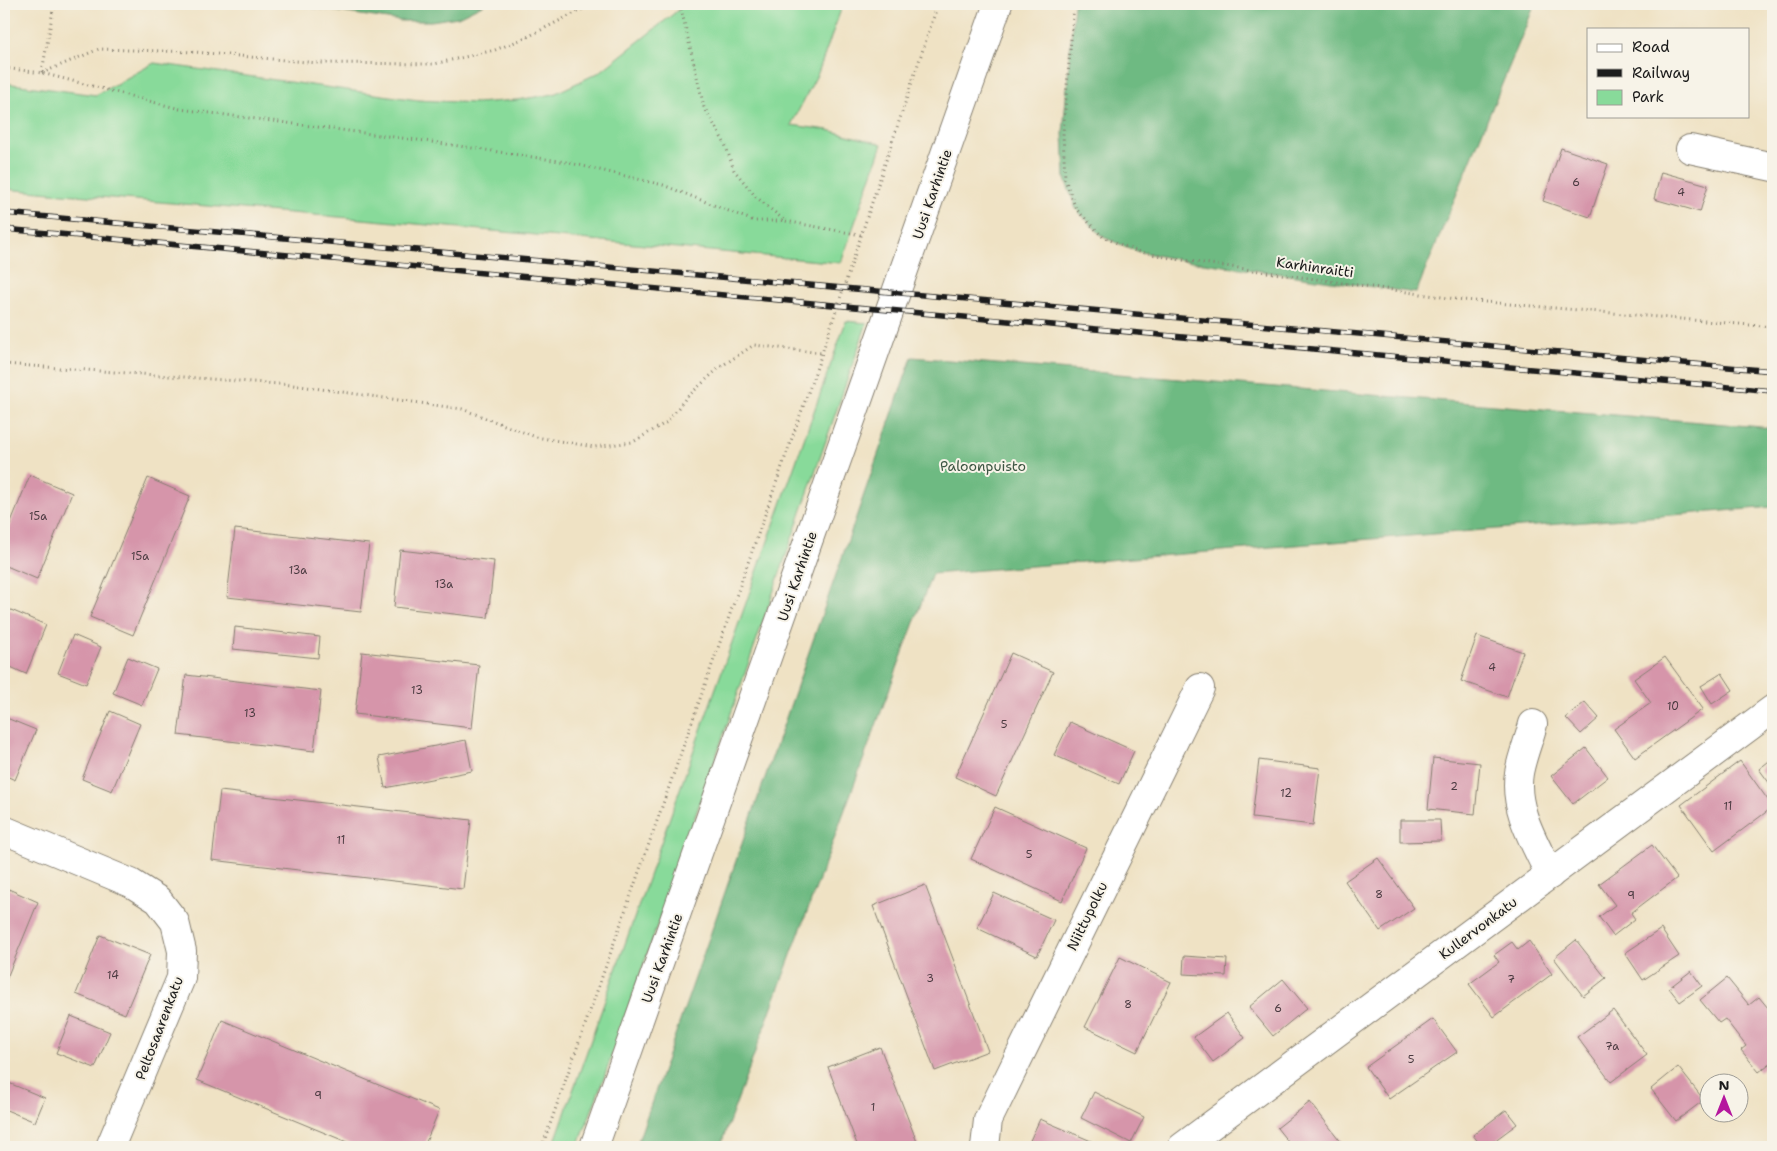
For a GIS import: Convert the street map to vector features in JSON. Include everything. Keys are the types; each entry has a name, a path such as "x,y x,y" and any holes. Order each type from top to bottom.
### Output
{"street":[{"name":"Uusi Karhintie","path":"594,1147 998,4"},
{"path":"1690,149 1773,167"},
{"name":"Niittupolku","path":"985,1147 988,1120 1200,688"},
{"name":"Kullervonkatu","path":"1182,1147 1773,709"},
{"path":"1533,724 1519,772 1518,796 1524,821 1550,875"},
{"name":"Peltosaarenkatu","path":"4,830 131,883 158,900 175,922 182,951 181,978 110,1147"}],"path":[{"path":"42,73 53,10 58,4"},
{"path":"42,73 99,49 194,52 318,63 434,64 495,50 525,38 592,4"},
{"path":"680,4 704,108 725,144 734,170 756,196 785,221"},
{"path":"542,1147 822,353 938,4"},
{"name":"Karhinraitti","path":"1074,4 1063,134 1065,179 1076,209 1103,236 1136,251 1175,259 1463,300 1773,327"},
{"path":"4,68 42,73 180,109 425,141 566,162 662,185 754,221 785,221 862,235"},
{"path":"4,364 293,385 462,409 536,437 594,447 633,442 668,422 685,399 720,368 754,345 822,353"}],"green space":[{"path":"288,4 484,4 458,17 431,21 401,21"},
{"path":"686,4 843,4 818,73 791,125 828,130 882,144 841,263 362,219 4,189 4,83 96,95 154,63 418,100 476,103 517,100 554,94 600,72"},
{"path":"1074,4 1535,4 1416,293 1175,259 1136,251 1103,237 1076,209 1065,179 1063,133"},
{"path":"846,321 867,323 605,1075 578,1147 553,1147"},
{"name":"Paloonpuisto","path":"912,357 1773,428 1773,507 932,574 720,1147 636,1147"}],"building":[{"path":"1561,148 1608,164 1590,217 1543,201"},
{"path":"1661,172 1708,185 1700,212 1654,199"},
{"path":"30,475 72,493 37,579 4,565 4,539"},
{"path":"148,478 190,496 133,635 90,617"},
{"path":"235,529 369,544 361,612 227,597"},
{"path":"400,550 494,561 488,618 394,607"},
{"path":"4,607 46,625 26,674 4,664"},
{"path":"235,627 320,637 318,658 233,649"},
{"path":"73,635 101,647 86,684 58,673"},
{"path":"1477,636 1523,652 1507,697 1461,681"},
{"path":"362,652 479,665 472,728 355,714"},
{"path":"1011,653 1053,672 996,796 955,777"},
{"path":"128,657 157,669 142,705 113,693"},
{"path":"1665,657 1703,709 1635,758 1614,729 1651,703 1634,679"},
{"path":"1722,673 1733,690 1712,704 1701,686"},
{"path":"186,675 321,691 314,751 178,735"},
{"path":"1585,702 1599,718 1581,734 1566,718"},
{"path":"110,711 140,724 112,791 82,779"},
{"path":"4,717 36,730 15,780 4,775"},
{"path":"1070,722 1134,751 1119,784 1054,755"},
{"path":"466,740 472,771 385,788 379,757"},
{"path":"1586,748 1608,777 1573,804 1551,776"},
{"path":"1433,758 1480,763 1475,814 1428,809"},
{"path":"1773,758 1773,788 1759,769"},
{"path":"1259,760 1320,768 1313,825 1252,818"},
{"path":"1740,761 1773,807 1714,851 1681,805"},
{"path":"220,791 471,820 463,889 212,860"},
{"path":"995,807 1086,848 1062,901 971,859"},
{"path":"1400,820 1440,820 1441,841 1400,842"},
{"path":"1652,845 1677,878 1631,913 1635,919 1613,936 1599,917 1615,905 1599,884"},
{"path":"1378,858 1414,908 1380,931 1345,881"},
{"path":"925,885 988,1051 935,1071 873,906"},
{"path":"4,887 38,902 4,985"},
{"path":"994,893 1054,920 1037,956 977,928"},
{"path":"1661,929 1679,956 1643,980 1625,953"},
{"path":"100,935 150,955 125,1014 76,994"},
{"path":"1576,940 1606,978 1583,996 1554,958"},
{"path":"1529,941 1552,974 1494,1017 1469,984 1499,962 1494,955 1512,942 1518,950"},
{"path":"1184,956 1227,959 1226,976 1183,974"},
{"path":"1120,957 1171,982 1137,1052 1085,1027"},
{"path":"1691,971 1702,986 1680,1002 1669,988"},
{"path":"1727,978 1749,1005 1759,997 1773,1014 1773,1061 1759,1072 1741,1050 1746,1046 1725,1019 1719,1023 1700,1000"},
{"path":"1283,979 1307,1008 1273,1036 1249,1007"},
{"path":"1613,1010 1647,1055 1611,1082 1577,1037"},
{"path":"1227,1013 1245,1038 1213,1062 1194,1037"},
{"path":"71,1016 110,1032 95,1068 56,1053"},
{"path":"1433,1019 1457,1052 1389,1099 1366,1067"},
{"path":"222,1020 439,1110 424,1147 359,1147 197,1080"},
{"path":"880,1047 919,1147 858,1147 828,1067"},
{"path":"1678,1067 1700,1095 1700,1103 1676,1121 1651,1089"},
{"path":"4,1081 45,1098 35,1122 4,1109"},
{"path":"1094,1092 1144,1117 1131,1143 1081,1118"},
{"path":"1310,1102 1342,1143 1336,1147 1292,1147 1277,1128"},
{"path":"1506,1110 1517,1124 1486,1147 1482,1147 1473,1135"},
{"path":"1040,1119 1105,1147 1027,1147"}],"railway":[{"path":"4,213 1773,371"},
{"path":"4,229 1773,391"}]}
